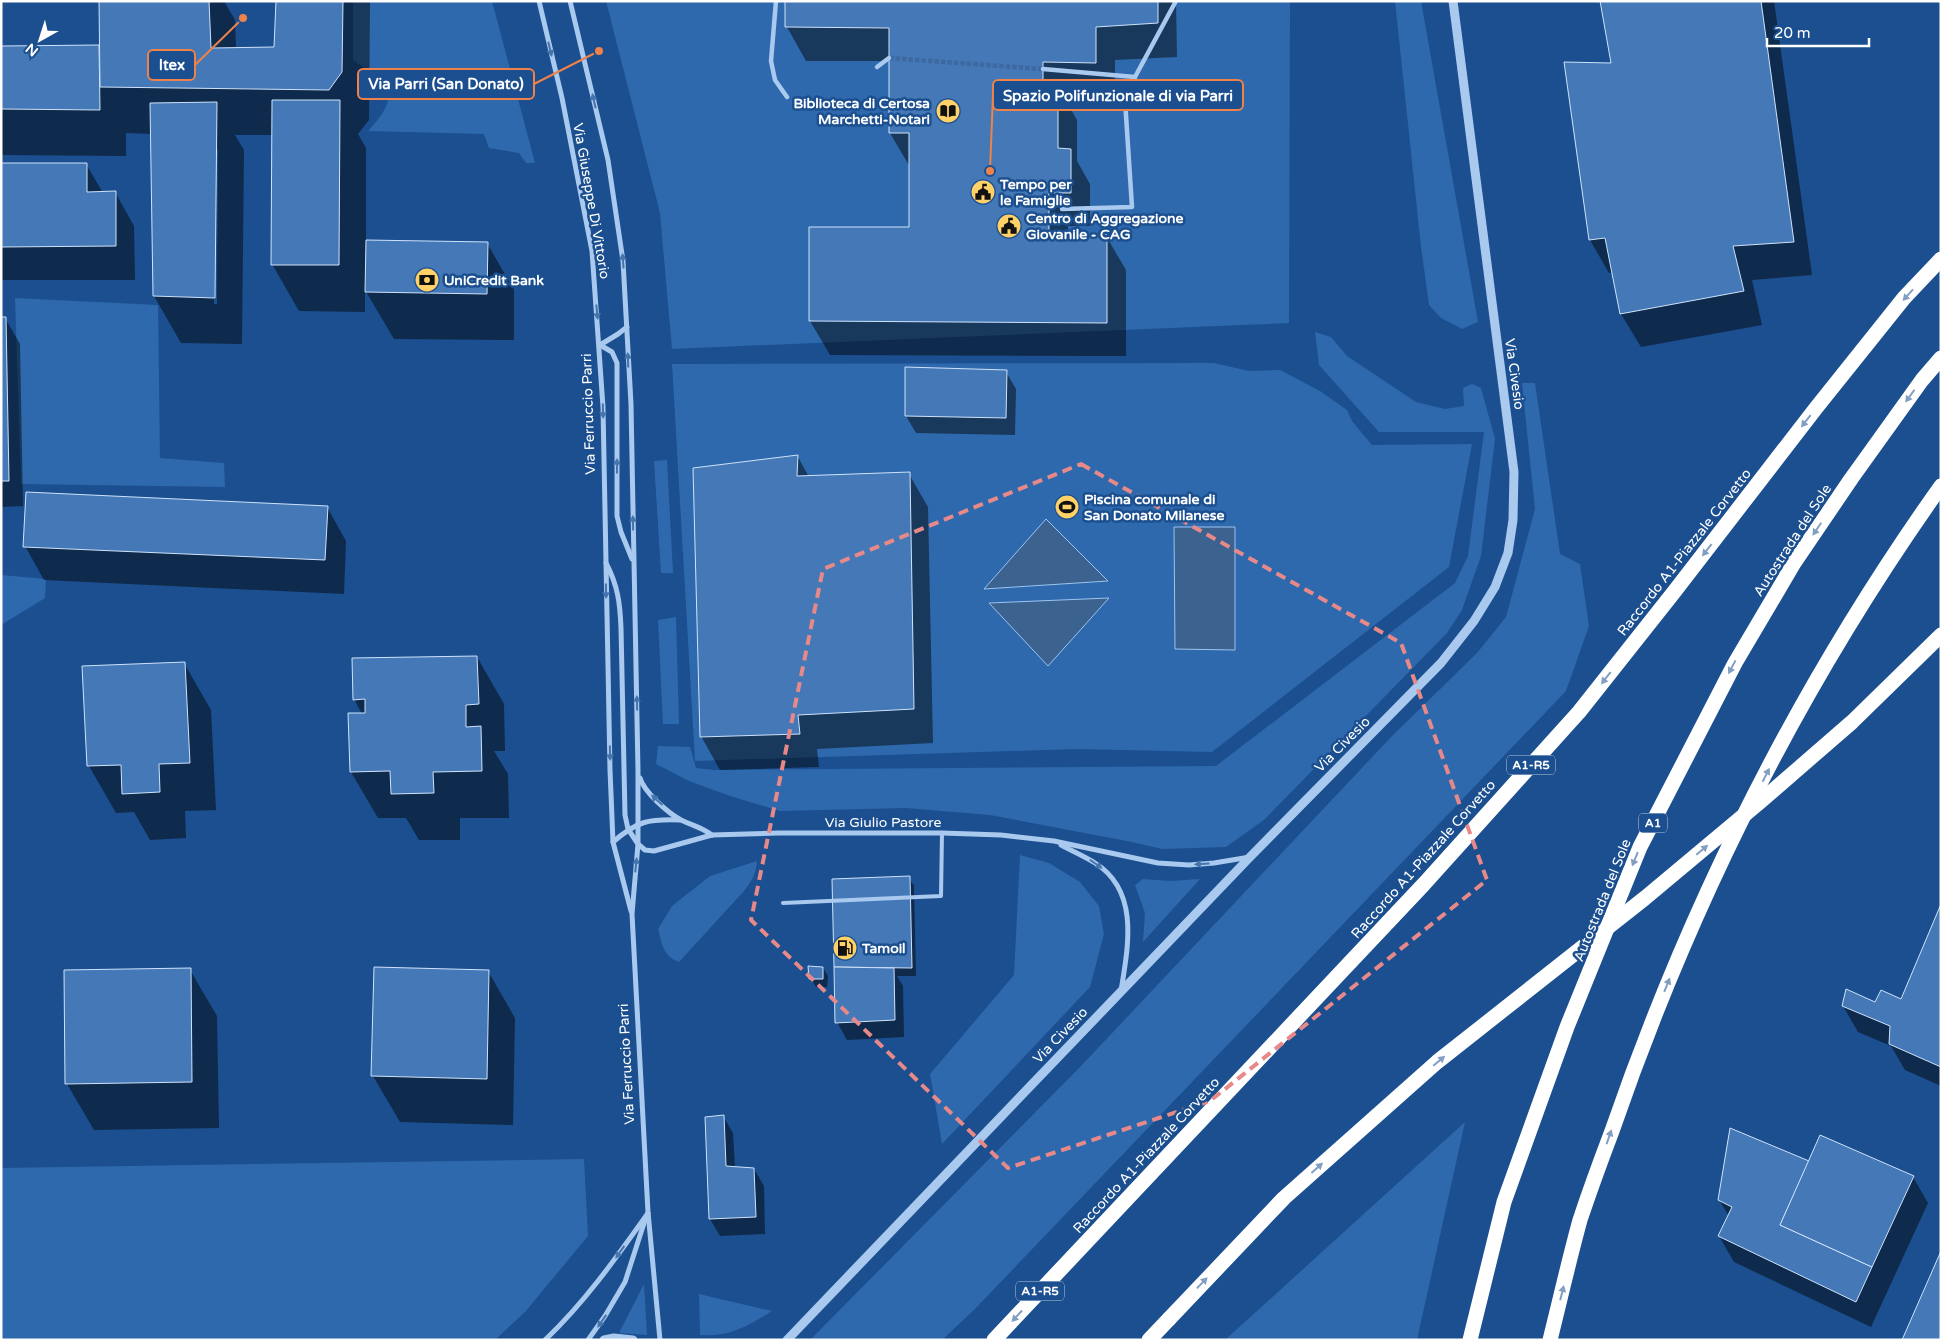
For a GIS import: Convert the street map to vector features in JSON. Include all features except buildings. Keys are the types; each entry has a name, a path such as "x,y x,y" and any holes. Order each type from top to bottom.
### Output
{"highway":[{"name":"Raccordo A1-Piazzale Corvetto","path":"994,1340 1424,884 1579,712 1816,408 1904,298 1941,259"},
{"name":"Autostrada del Sole","path":"1470,1340 1504,1202 1567,1027 1640,847 1734,663 1794,563 1867,456 1922,380 1941,358"},
{"path":"1550,1340 1580,1220 1636,1059 1699,907 1798,712 1873,587 1941,486"},
{"path":"1149,1340 1284,1198 1364,1126 1437,1062 1645,898 1761,802 1852,722 1941,635"}],"street":[{"name":"Via Giuseppe Di Vittorio","path":"539,1 564,107 592,251 600,344"},
{"name":"Via Giuseppe Di Vittorio","path":"570,1 608,160 622,247 627,327"},
{"path":"776,1 771,61 774,80 788,97"},
{"path":"1062,209 1132,207 1125,100 1135,77 1176,1"},
{"name":"Via Civesio","path":"787,1340 1250,857 1441,663 1474,621 1495,587 1508,553 1514,520 1514,472 1453,1"},
{"path":"877,67 889,58"},
{"path":"1043,69 1135,77"},
{"path":"600,344 627,327"},
{"name":"Via Ferruccio Parri","path":"627,327 638,771 638,844 632,914 648,1212 660,1340"},
{"name":"Via Ferruccio Parri","path":"600,344 613,842 632,914"},
{"name":"Via Ferruccio Parri","path":"600,344 612,352 617,363 618,516 621,532 634,564"},
{"name":"Via Ferruccio Parri","path":"605,563 614,579 619,598 622,628 624,801 628,829 638,844"},
{"name":"Via Giulio Pastore","path":"638,771 642,784 654,798 680,820"},
{"name":"Via Giulio Pastore","path":"638,823 662,819 680,820 701,827 712,835"},
{"path":"613,842 638,823"},
{"name":"Via Giulio Pastore","path":"638,844 645,850 654,851 712,835 778,833 1001,835 1054,841 1158,863 1214,863 1250,857"},
{"name":"Via Giulio Pastore","path":"1054,841 1096,863 1114,879 1124,898 1128,920 1128,947 1121,992"},
{"path":"545,1340 567,1319 605,1273 648,1212"},
{"name":"Via Ferruccio Parri","path":"588,1340 606,1316 624,1282 648,1212"},
{"path":"604,1340 614,1338 633,1340"}],"lane":[{"path":"783,903 941,896 942,834"}],"highlighted area":[{"path":"1081,464 1401,643 1487,880 1210,1101 1008,1168 751,920 823,569"}],"shaded area":[{"path":"353,1 492,1 535,163 526,163 519,153 489,148 484,134 368,131 379,118 388,99 383,83 353,60"},
{"path":"606,1 1290,1 1289,323 672,349 660,213"},
{"path":"1395,1 1421,1 1478,322 1462,329 1441,318 1429,305 1421,247"},
{"path":"15,298 158,305 160,458 224,463 225,487 21,484"},
{"path":"1315,332 1331,337 1347,356 1416,402 1445,409 1464,406 1463,388 1472,384 1481,388 1495,439 1481,556 1462,610 1447,633 1264,820 1226,847 1162,849 990,815 906,808 780,811 689,781 656,764 658,746 690,747 696,768 714,770 1216,766 1455,583 1468,556 1484,432 1379,432 1319,365"},
{"name":"Piscina comunale di San Donato Milanese","path":"1214,363 1249,371 1280,370 1320,391 1347,410 1352,421 1372,445 1472,444 1449,567 1212,752 1076,749 695,761 672,364"},
{"path":"1522,383 1535,383 1560,554 1580,564 1589,626 1566,691 974,1310 942,1340 810,1340 1081,1066 1392,736 1477,653 1506,617 1535,509"},
{"path":"667,460 673,573 661,573 654,461"},
{"path":"1046,519 1108,581 984,589"},
{"path":"1174,527 1235,527 1235,650 1175,649"},
{"path":"1,575 46,579 45,598 1,625"},
{"path":"1109,598 1048,666 989,603"},
{"path":"676,617 679,724 663,724 658,620"},
{"path":"1020,855 1049,863 1080,882 1099,906 1104,934 1090,987 942,1144 930,1074 1014,975"},
{"path":"757,861 755,874 747,887 679,962 666,953 658,929 672,906 710,876"},
{"path":"1143,879 1171,881 1200,879 1143,942 1145,913 1135,885"},
{"path":"1465,1122 1417,1340 1225,1340"},
{"path":"584,1159 588,1236 525,1312 495,1340 1,1340 1,1168"},
{"path":"644,1284 647,1335 619,1333"},
{"path":"699,1294 772,1311 730,1332 700,1335"}],"tunnel":[{"path":"889,58 1043,69"}],"place":[{"name":"Itex","path":"243,18"},
{"name":"Via Parri (San Donato)","path":"599,51"},
{"name":"Biblioteca di Certosa Marchetti-Notari","path":"948,111"},
{"name":"Spazio Polifunzionale di via Parri","path":"990,171"},
{"name":"Tempo per le Famiglie","path":"983,192"},
{"name":"Centro di Aggregazione Giovanile - CAG","path":"1009,226"},
{"name":"UniCredit Bank","path":"427,280"},
{"name":"Piscina comunale di San Donato Milanese","path":"1067,507"},
{"name":"Tamoil","path":"845,948"}]}
